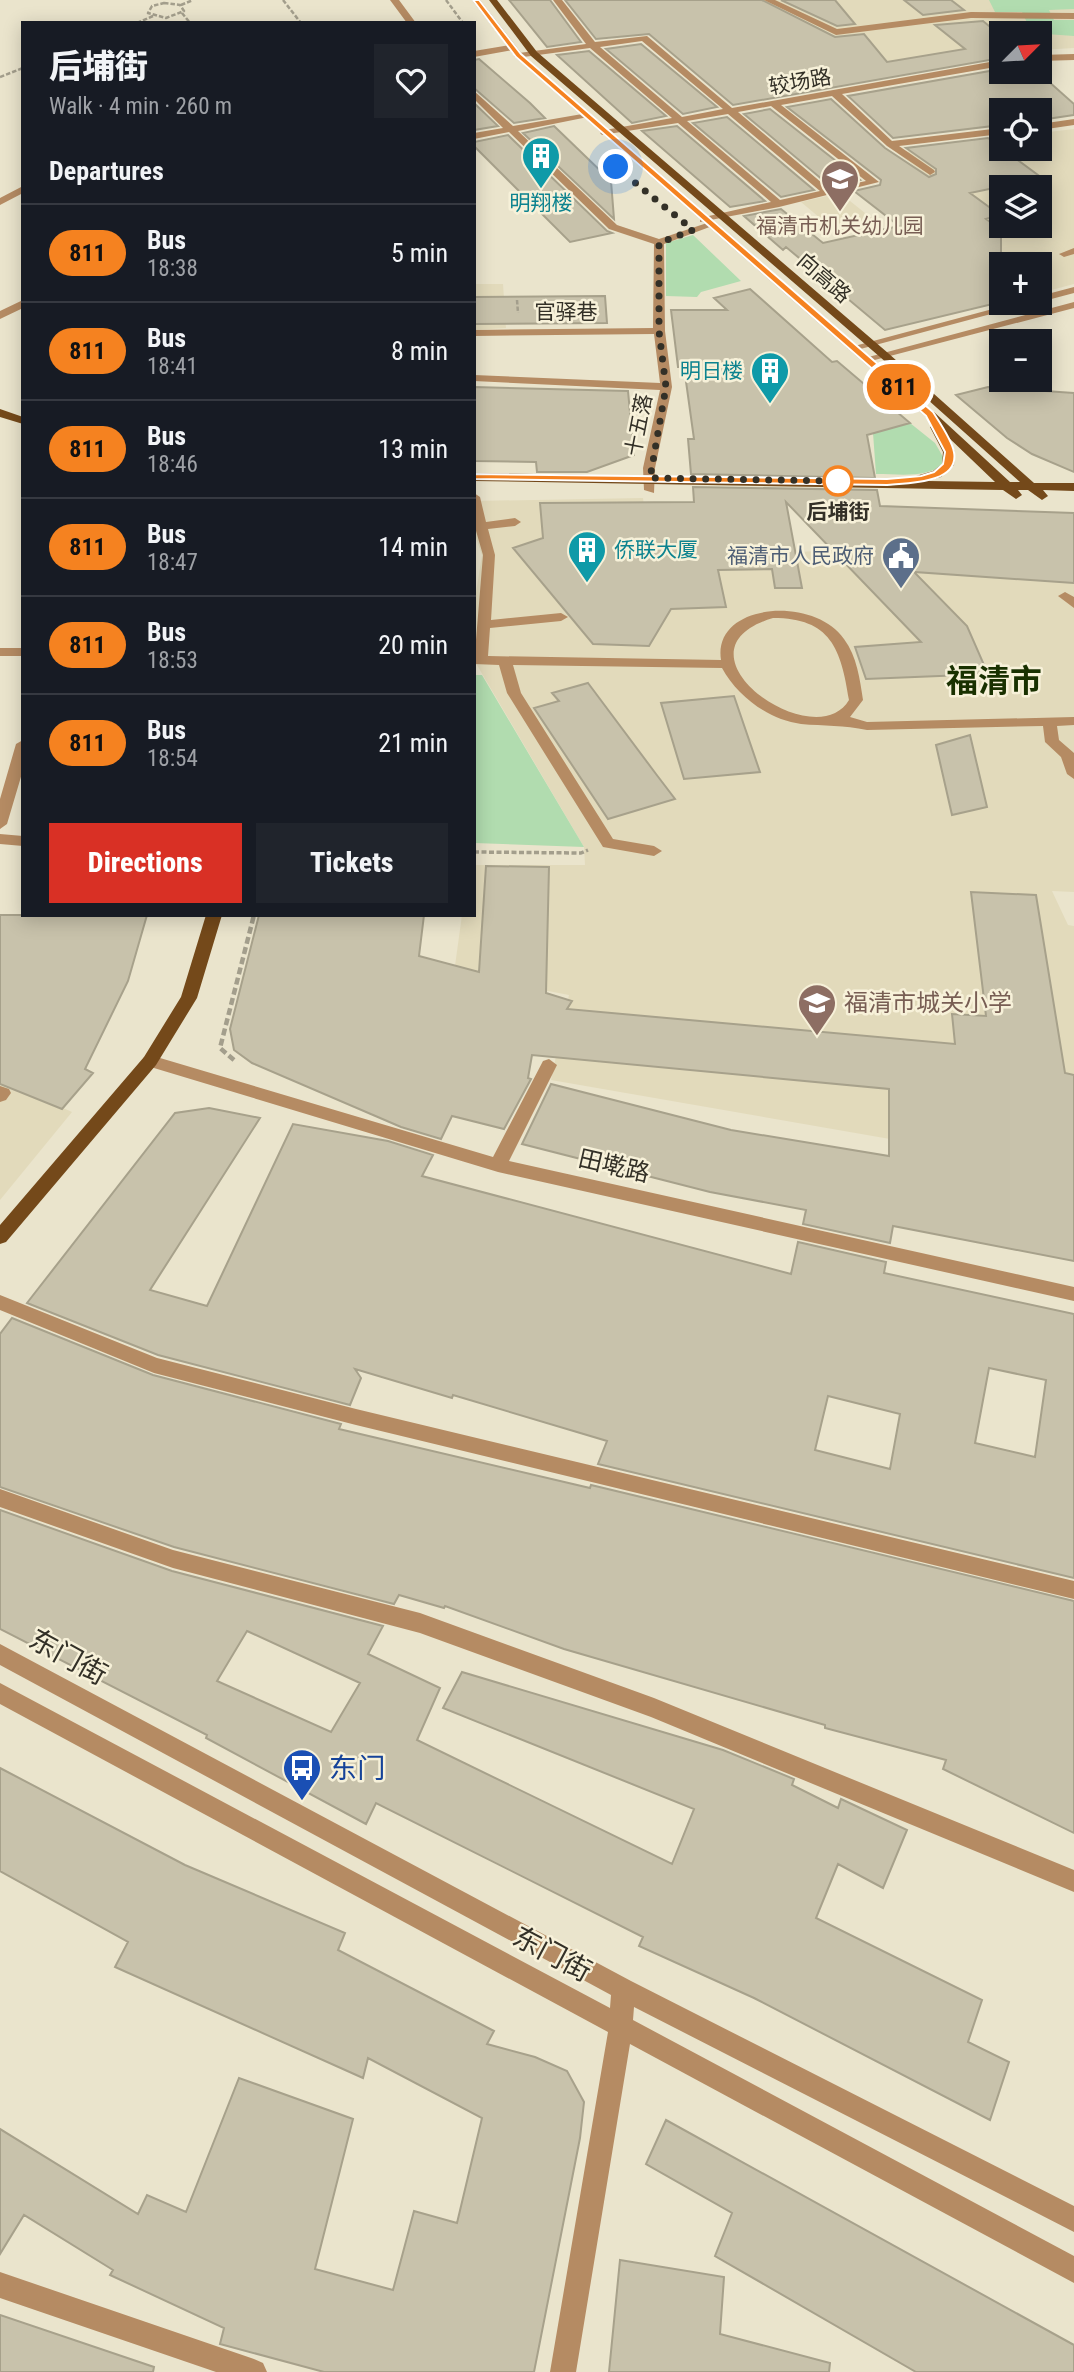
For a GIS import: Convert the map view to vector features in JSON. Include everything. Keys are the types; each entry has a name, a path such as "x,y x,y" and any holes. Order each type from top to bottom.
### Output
{"main road":[{"name":"向高路","path":"477,0 510,48 707,223 930,414 1016,495"},
{"name":"向高路","path":"493,0 534,54 884,355 1042,496"},
{"path":"0,412 21,420"},
{"name":"向高路","path":"887,482 922,479 937,474 948,465 949,452 930,414"},
{"path":"476,477 1074,497"},
{"path":"476,488 887,482 1074,487"},
{"path":"2,1232 150,1061 189,998 213,917"}],"street":[{"path":"394,0 410,21"},
{"path":"557,0 593,46 779,204"},
{"path":"768,0 836,32 971,15 1074,16"},
{"path":"519,56 644,38 727,106 728,112 828,193"},
{"path":"476,54 510,48"},
{"path":"1052,58 1074,57"},
{"name":"较场路","path":"605,133 989,65"},
{"path":"835,93 890,144 930,172"},
{"path":"476,96 613,227 659,243 722,216 874,182 774,104"},
{"path":"476,136 585,114"},
{"path":"1052,125 1074,122"},
{"path":"890,144 989,132"},
{"path":"0,187 21,192"},
{"path":"0,202 21,192"},
{"name":"十五落","path":"650,484 666,387 659,331 659,243"},
{"path":"1052,296 1074,290"},
{"path":"0,316 21,304"},
{"path":"867,359 1074,305"},
{"path":"853,348 989,313"},
{"name":"官驿巷","path":"476,333 659,331"},
{"path":"476,378 666,387"},
{"path":"476,504 489,555 486,624 478,660 726,664"},
{"path":"481,526 515,522"},
{"path":"836,720 849,712 856,700 839,640 823,625 806,617 783,612 749,620 738,627 727,645 726,664 734,680 762,705 795,719 836,720 867,726 1074,721"},
{"path":"486,624 561,617"},
{"path":"0,652 21,653"},
{"path":"505,661 514,693 608,843 654,851"},
{"path":"1049,721 1052,742 1071,755 1074,774"},
{"path":"0,824 21,751"},
{"path":"0,839 21,841"},
{"name":"田墘路","path":"150,1061 498,1165 1074,1294"},
{"path":"498,1165 549,1065"},
{"path":"0,1302 154,1365 369,1421 1074,1590"},
{"path":"0,1498 173,1559 420,1623 654,1709 1074,1881"},
{"name":"东门街","path":"0,1654 624,1989 1074,2219"},
{"name":"东门街","path":"0,1693 621,2024 1074,2270"},
{"path":"563,2372 621,2024 624,1989"},
{"path":"0,2285 254,2372"}],"path":[{"path":"153,16 148,11 152,6 180,5 193,0"},
{"path":"282,0 299,21"},
{"path":"446,0 462,21"},
{"path":"142,21 153,16 166,18 182,13 185,9 180,5"},
{"path":"182,13 188,21"},
{"path":"0,77 21,69"},
{"path":"476,852 581,853 608,843"},
{"path":"241,1066 220,1048 253,917"}],"shaded area":[{"path":"757,0 1074,0 1074,48 1052,49 1052,21 989,21 989,59 880,79"},
{"path":"1074,129 1074,284 1052,290 1052,252 993,252 960,200 897,153 989,141 989,161 1052,161 1052,132"},
{"name":"福清市机关幼儿园","path":"840,193 880,225 839,234 801,202"},
{"path":"476,284 503,284 506,328 476,330"},
{"path":"643,498 653,576 704,559 857,548 1074,556 1074,892 1052,891 1068,925 1074,926 1074,1171 551,1080 569,995 454,973 462,917 476,917 476,865 585,865 584,847 476,663 476,592 482,555 476,538 476,501"},
{"path":"0,1079 72,1112 0,1200"}],"green space":[{"path":"989,0 1074,0 1074,9 1049,10 1054,20 1074,20 1074,36 1052,34 1052,21 1026,21 1022,12 995,12"},
{"path":"693,235 741,281 701,292 697,297 666,296 666,243"},
{"path":"910,423 935,443 946,462 922,473 876,474 873,433"},
{"path":"476,675 482,675 584,847 476,843"}],"building":[{"path":"509,0 550,0 581,42 547,47"},
{"path":"565,0 762,0 835,37 864,34 887,62 965,49 935,25 983,21 989,26 989,60 733,105 649,34 596,39"},
{"path":"781,0 835,0 855,24 837,26"},
{"path":"904,0 951,0 964,10 923,15"},
{"path":"641,44 717,107 683,114 606,49"},
{"path":"589,51 666,116 632,123 557,55"},
{"path":"479,59 545,118 514,123 476,90 476,60"},
{"path":"989,71 989,84 1052,84 1074,104 1074,115 1052,118 1052,98 989,98 989,126 893,138 848,96"},
{"path":"831,99 885,148 929,177 936,174 936,169 906,148 988,138 989,161 1019,161 1038,175 989,175 989,189 970,193 989,207 989,218 986,219 989,221 989,238 1001,238 1001,252 989,252 989,305 885,330 786,247 783,250 744,216 781,209 823,243 899,226 854,191 880,185 881,180 787,107"},
{"path":"476,105 498,126 476,130"},
{"path":"770,109 860,180 830,186 744,114"},
{"path":"727,117 814,190 781,197 693,123"},
{"path":"554,126 611,181 614,219 523,133"},
{"path":"677,126 765,201 730,207 642,131"},
{"name":"明翔楼","path":"508,135 612,233 570,242 476,148 476,142"},
{"path":"750,289 832,362 837,361 910,423 867,435 875,478 691,474 688,439 694,439 684,367 678,367 671,310 727,310 714,298"},
{"path":"605,296 607,323 476,324 476,297"},
{"path":"476,387 628,391 634,455 587,472 537,472 536,462 476,461"},
{"path":"988,387 989,392 1074,393 1074,472 1032,454 1007,438 956,395"},
{"path":"693,487 877,490 880,506 1074,513 1074,583 914,572 967,626 988,674 866,679 855,647 921,642 786,502 802,588 775,588 772,569 718,570 726,607 671,609 649,646 593,644 513,548 543,538 540,503 694,502"},
{"path":"588,683 675,799 608,819 534,708 559,701 552,693"},
{"path":"734,696 760,772 684,779 661,703"},
{"path":"970,735 987,807 952,815 936,745"},
{"path":"486,866 549,867 546,993 572,1001 567,1009 955,1044 952,1014 986,1016 971,892 1036,895 1065,1073 1074,1075 1074,1261 893,1226 890,1243 803,1224 806,1210 710,1192 522,1144 551,1084 731,1130 889,1156 889,1089 532,1055 528,1078 531,1079 504,1129 452,1116 441,1139 401,1127 252,1063 234,1050 230,1029 258,917 424,917 419,956 479,972"},
{"path":"0,915 146,917 128,981 85,1069 93,1073 62,1109 0,1084"},
{"path":"209,1108 260,1118 150,1290 207,1306 293,1124 388,1141 433,1155 422,1176 791,1274 798,1242 886,1262 884,1273 1074,1314 1074,1578 598,1464 607,1441 355,1369 361,1378 350,1405 158,1355 27,1303 175,1113","holes":["989,1368 1046,1380 1035,1457 975,1443","828,1396 900,1414 890,1469 815,1450"]},
{"path":"12,1318 153,1375 341,1424 339,1429 590,1488 591,1485 1074,1601 1074,1833 943,1769 946,1760 825,1728 825,1725 564,1649 445,1606 444,1608 399,1595 394,1604 174,1547 0,1487 0,1334"},
{"path":"0,1510 172,1571 383,1626 368,1654 440,1688 417,1740 672,1864 694,1809 443,1708 462,1672 723,1750 794,1779 792,1785 838,1808 841,1799 907,1830 883,1888 838,1864 816,1918 982,2000 968,2042 1009,2062 990,2120 754,1998 639,1946 643,1937 376,1803 366,1824 206,1738 207,1735 0,1629","holes":["247,1631 360,1683 331,1732 217,1681"]},
{"path":"0,1768 185,1865 345,1933 338,1950 494,2031 487,2044 535,2057 567,2071 584,2102 580,2138 534,2372 324,2372 220,2344 224,2328 110,2275 113,2270 24,2215 0,2254 0,2129 138,2214 147,2195 186,2212 239,2078 353,2119 315,2269 393,2290 414,2211 457,2223 482,2118 368,2058 363,2078 115,1967 128,1942 0,1871"},
{"path":"666,2120 1074,2345 1074,2372 916,2372 715,2256 732,2213 646,2164"},
{"path":"620,2260 724,2277 720,2334 830,2363 829,2372 609,2372"},
{"path":"0,2315 154,2367 153,2372 0,2372"}],"bus line":[{"name":"811","path":"476,477 887,482 922,479 937,474 948,465 949,452 930,414 704,220 510,48 477,0"}],"place":[{"name":"明翔楼","path":"541,190"},
{"name":"福清市机关幼儿园","path":"840,213"},
{"name":"明日楼","path":"770,405"},
{"name":"后埔街","path":"838,481"},
{"name":"侨联大厦","path":"587,584"},
{"name":"福清市人民政府","path":"901,590"},
{"name":"福清市城关小学","path":"817,1037"},
{"name":"东门","path":"302,1802"}],"district":[{"name":"福清市","path":"994,681"}],"route":[{"path":"616,167 693,230 659,243 659,331 666,387 649,468 650,478 838,481"}]}
